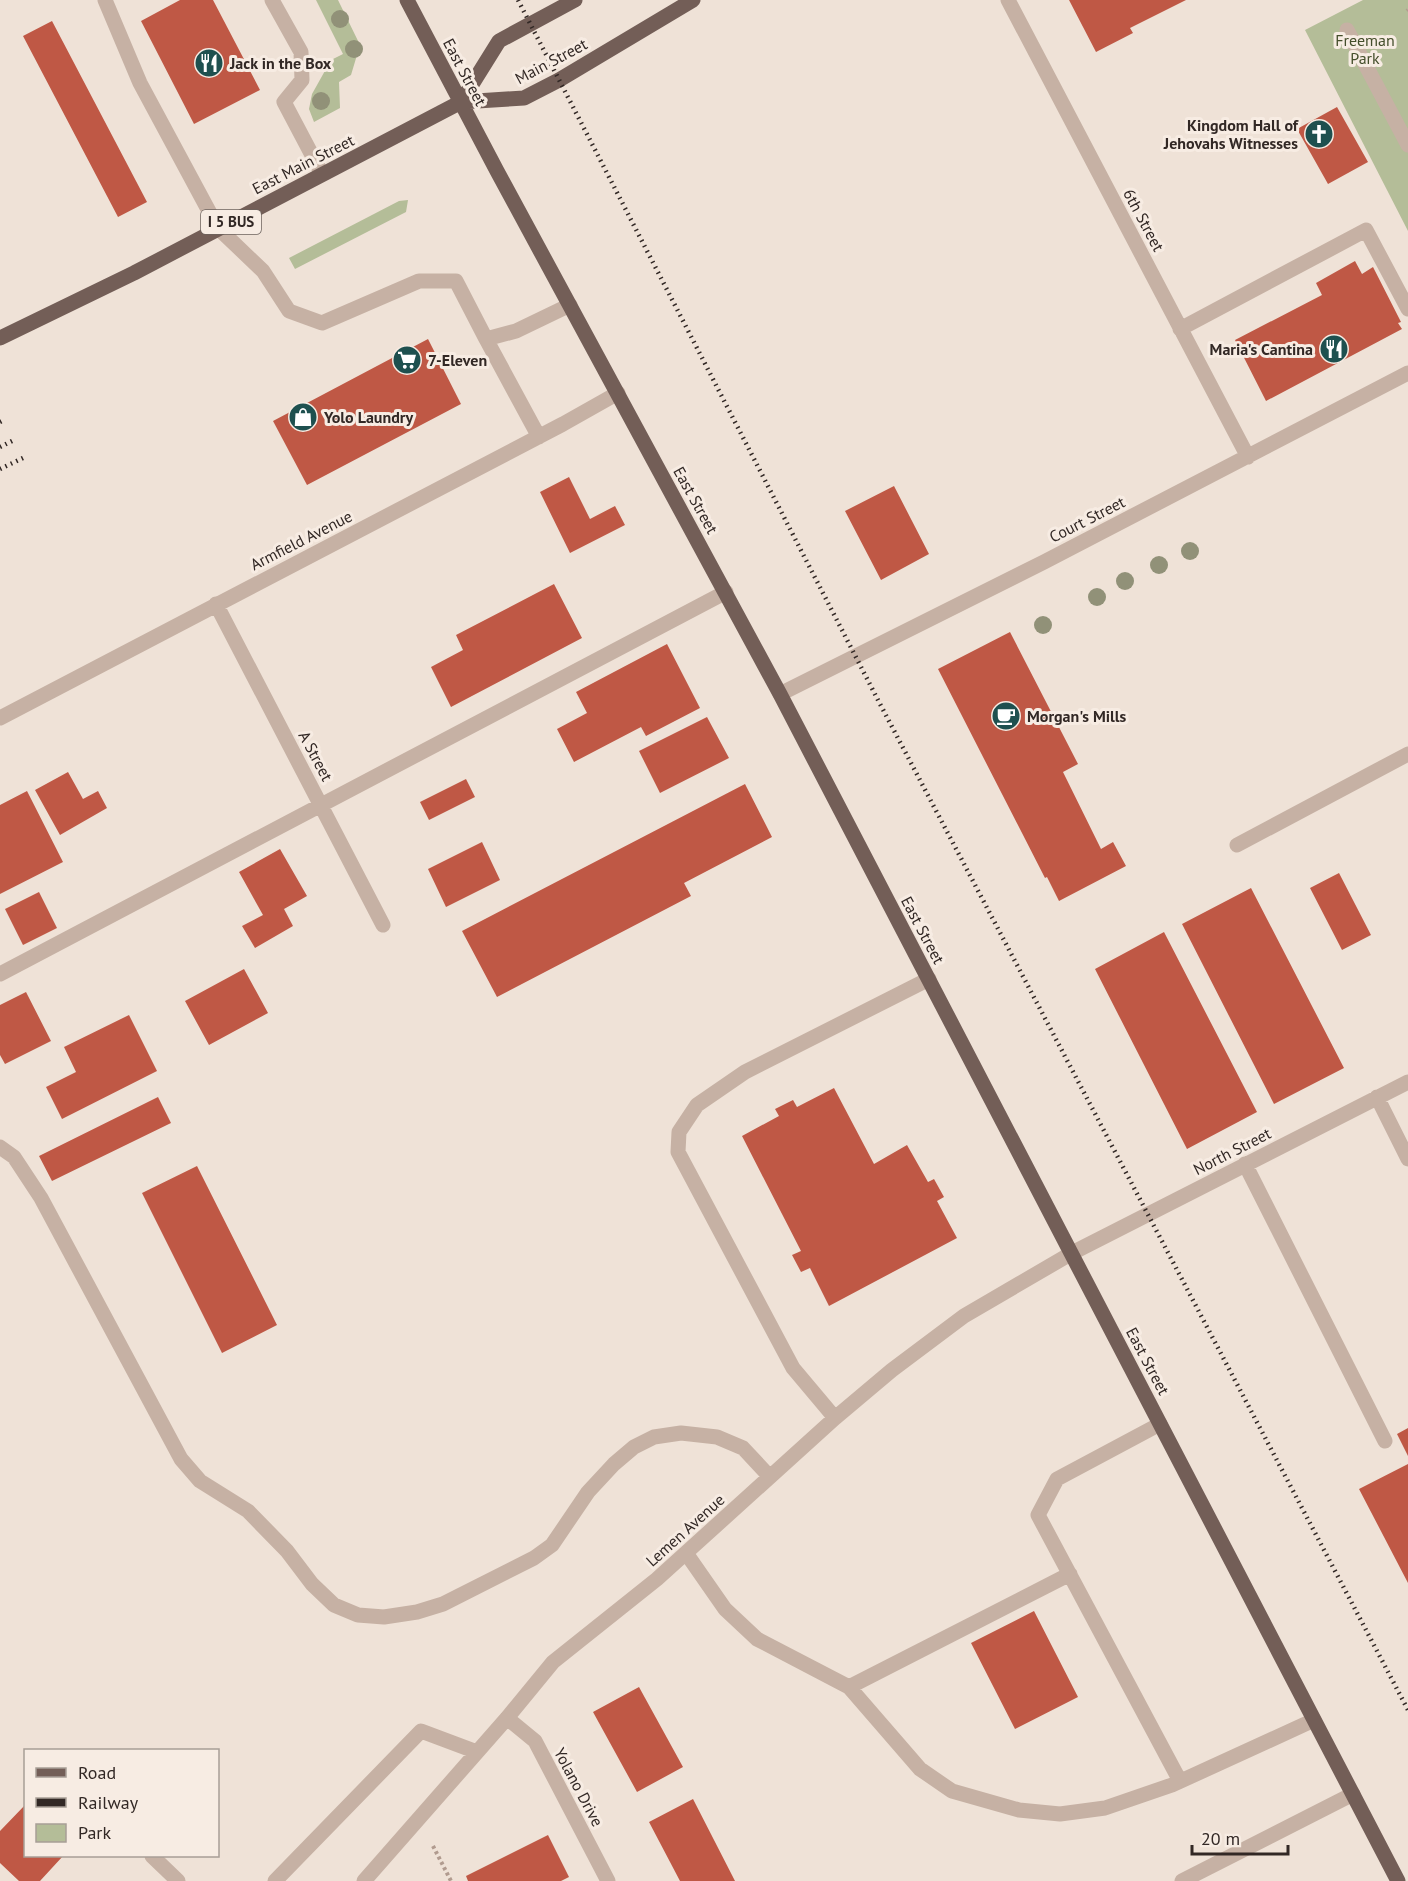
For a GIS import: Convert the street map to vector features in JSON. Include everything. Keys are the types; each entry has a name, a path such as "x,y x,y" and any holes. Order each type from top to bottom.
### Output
{"main road":[{"name":"East Street","path":"407,0 780,694 1398,1881"},
{"path":"461,102 499,42 576,0"},
{"name":"Main Street","path":"461,102 524,98 693,0"},
{"name":"East Main Street","path":"0,338 134,273 461,102"}],"street":[{"path":"105,0 140,84 218,228 263,271 290,311 322,323 419,280 456,281 539,437"},
{"path":"272,0 301,52 302,80 284,102 322,174"},
{"name":"6th Street","path":"1008,0 1248,456"},
{"path":"1347,30 1408,145"},
{"path":"1180,329 1366,230 1408,309"},
{"path":"486,339 516,331 570,305"},
{"name":"Court Street","path":"780,694 1044,562 1408,373"},
{"name":"Armfield Avenue","path":"0,718 539,437 618,393"},
{"path":"0,974 726,592"},
{"name":"A Street","path":"216,604 383,925"},
{"path":"1237,845 1408,754"},
{"path":"835,1418 793,1368 678,1152 679,1132 697,1105 746,1072 929,979"},
{"name":"North Street","path":"1072,1253 1408,1082"},
{"path":"1377,1097 1408,1159"},
{"path":"0,1148 14,1157 41,1198 181,1459 200,1481 248,1511 287,1551 312,1584 334,1605 358,1616 384,1617 417,1612 443,1604 534,1558 552,1545 588,1492 614,1464 634,1447 654,1437 681,1433 717,1437 743,1448 770,1478"},
{"path":"1245,1164 1385,1441"},
{"name":"Lemen Avenue","path":"364,1881 553,1662 657,1579 835,1418 892,1370 964,1316 1072,1253"},
{"path":"1160,1424 1056,1479 1038,1515 1180,1781"},
{"path":"686,1553 726,1610 756,1639 849,1687 920,1769 952,1791 1019,1810 1060,1814 1105,1808 1180,1781 1314,1720"},
{"path":"849,1687 1070,1574"},
{"name":"Yolano Drive","path":"507,1718 535,1741 608,1881"},
{"path":"275,1881 421,1731 477,1752"},
{"path":"1182,1881 1353,1794"},
{"path":"153,1857 178,1881"}],"path":[{"path":"433,1846 451,1881"}],"green space":[{"path":"316,0 338,0 360,45 351,75 339,82 340,108 314,122 309,109 312,94 331,60 343,54"},
{"name":"Freeman Park","path":"1363,0 1408,0 1408,231 1305,30"},
{"path":"408,200 406,212 295,269 289,258 399,201"}],"building":[{"path":"180,0 213,0 260,90 194,124 141,21"},
{"path":"1069,0 1186,0 1130,28 1133,33 1096,52"},
{"path":"52,21 147,202 118,217 23,36"},
{"path":"1337,107 1368,162 1328,184 1297,129"},
{"path":"1355,261 1362,274 1373,267 1401,322 1398,323 1402,329 1266,401 1235,340 1322,295 1316,283"},
{"path":"428,339 461,404 307,485 273,421"},
{"path":"569,477 590,519 615,506 625,525 570,553 540,492"},
{"path":"894,486 929,554 881,580 845,511"},
{"path":"554,584 582,638 451,707 431,667 463,650 456,635"},
{"path":"1010,632 1078,764 1063,772 1101,849 1113,842 1126,866 1059,901 938,669"},
{"path":"667,644 700,708 646,736 641,727 574,762 557,729 587,713 576,692"},
{"path":"707,717 729,758 660,793 639,751"},
{"path":"68,772 83,799 98,791 107,808 60,835 35,790"},
{"path":"466,779 475,797 429,820 420,802"},
{"path":"745,784 772,837 684,883 691,896 497,997 462,931"},
{"path":"27,791 63,862 0,894 0,805"},
{"path":"482,842 500,880 446,907 428,869"},
{"path":"280,849 307,896 284,909 293,926 255,948 242,926 263,915 239,872"},
{"path":"1339,873 1371,935 1342,950 1310,888"},
{"path":"1251,888 1344,1068 1274,1104 1182,924"},
{"path":"39,892 57,928 23,945 5,909"},
{"path":"1164,932 1257,1112 1187,1149 1095,969"},
{"path":"244,969 268,1013 209,1045 185,1001"},
{"path":"26,992 51,1041 5,1064 0,1055 0,1005"},
{"path":"129,1015 157,1071 62,1119 46,1087 76,1072 64,1047"},
{"path":"834,1088 874,1164 907,1145 928,1182 934,1179 944,1197 937,1201 957,1238 829,1306 810,1268 801,1272 792,1255 801,1251 742,1136 779,1116 775,1109 793,1100 797,1107"},
{"path":"158,1097 171,1123 52,1181 39,1156"},
{"path":"197,1166 277,1325 222,1353 142,1193"},
{"path":"1408,1428 1408,1456 1397,1434"},
{"path":"1408,1464 1408,1583 1359,1489"},
{"path":"1034,1611 1078,1697 1015,1729 971,1643"},
{"path":"639,1687 683,1767 637,1792 593,1712"},
{"path":"693,1799 735,1881 680,1881 649,1822"},
{"path":"24,1806 24,1857 62,1857 40,1881 19,1881 0,1863 0,1831"},
{"path":"548,1835 569,1877 561,1881 468,1881 466,1876"}],"railway":[{"path":"518,0 879,702 1408,1710"},
{"path":"0,422 4,420"},
{"path":"0,447 14,440"},
{"path":"0,469 25,457"}],"place":[{"name":"Jack in the Box","path":"209,63"},
{"name":"Kingdom Hall of Jehovahs Witnesses","path":"1319,134"},
{"name":"Maria's Cantina","path":"1334,349"},
{"name":"7-Eleven","path":"407,360"},
{"name":"Yolo Laundry","path":"303,417"},
{"name":"Morgan's Mills","path":"1006,716"}]}
